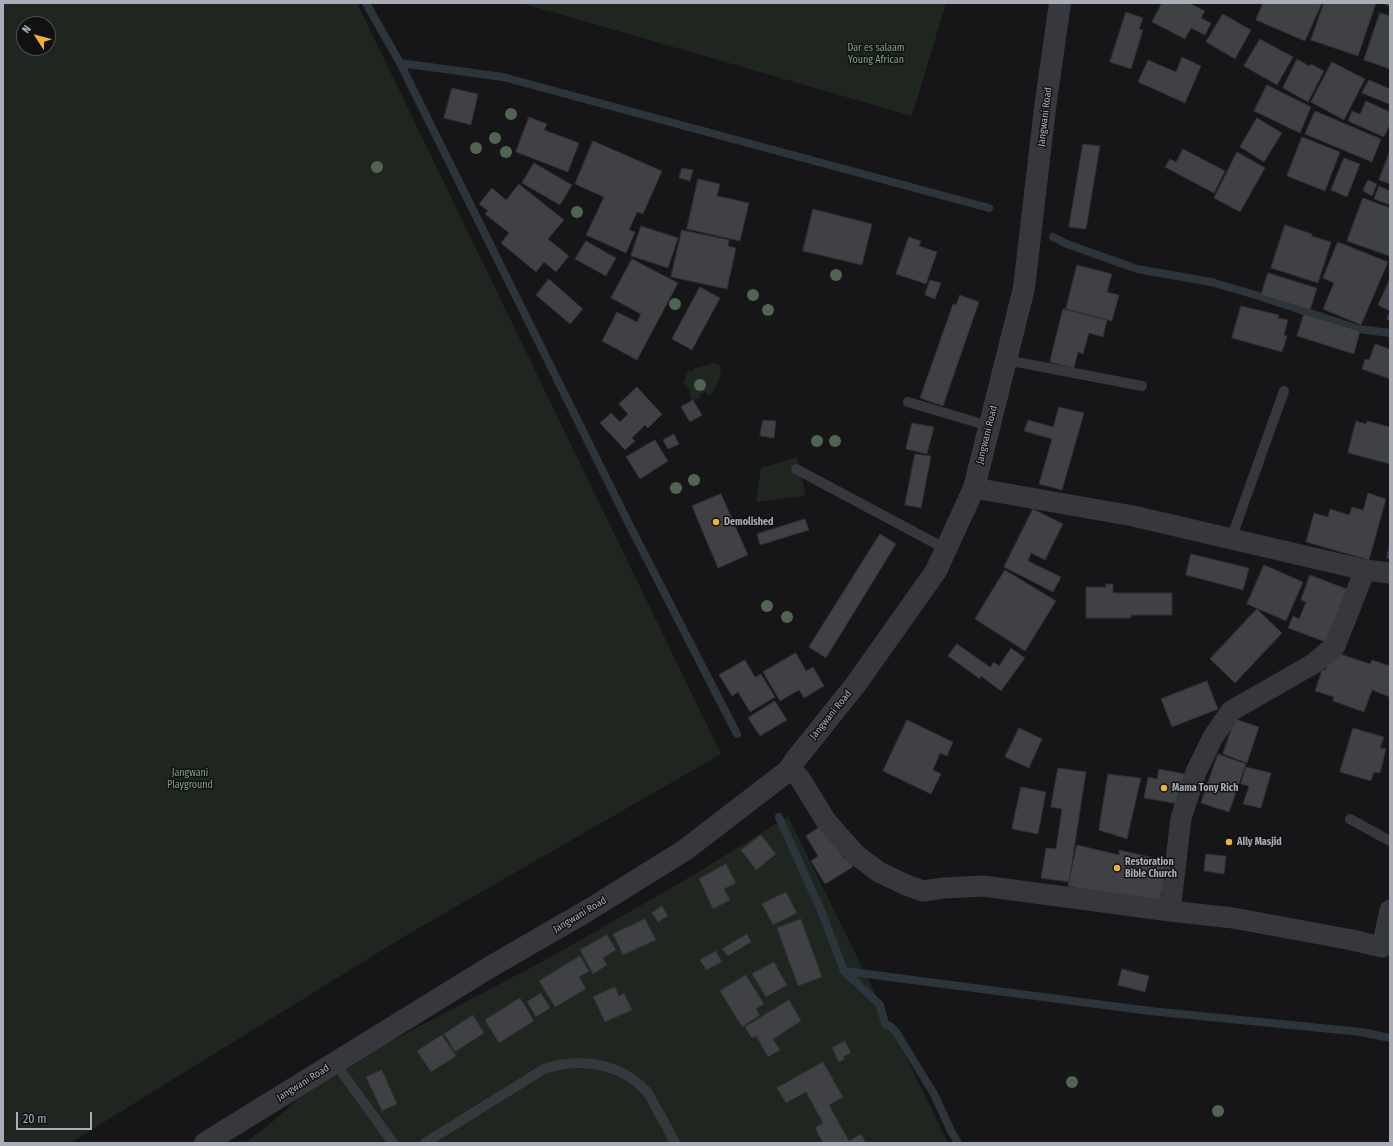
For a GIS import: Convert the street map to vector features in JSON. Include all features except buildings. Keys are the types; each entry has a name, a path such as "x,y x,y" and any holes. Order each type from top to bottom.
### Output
{"street":[{"name":"Jangwani Road","path":"205,1143 490,967 587,911 685,850 789,770 796,759 856,684 936,571 974,488 1024,288 1045,108 1060,3"},
{"path":"974,488 1133,516 1365,570 1390,573"},
{"path":"1170,911 1181,818 1196,772 1213,737 1231,711 1313,664 1335,646 1365,570"},
{"path":"789,770 799,777 826,821 856,855 879,872 906,885 923,891 983,886 1233,918 1382,947 1390,910"}],"lane":[{"path":"1006,360 1142,386"},
{"path":"1231,539 1284,391"},
{"path":"908,402 989,426"},
{"path":"796,469 946,549"},
{"path":"1350,819 1390,841"},
{"path":"425,1143 544,1069 558,1065 575,1063 594,1064 616,1070 632,1079 648,1092 676,1143"},
{"path":"334,1064 393,1143"}],"green space":[{"name":"Jangwani Playground","path":"3,3 357,3 721,754 405,936 70,1143 3,1143"},
{"name":"Dar es salaam Young African","path":"521,3 946,3 912,116"},
{"path":"715,363 721,366 721,370 718,382 710,396 705,392 700,394 700,398 691,400 689,388 683,382 689,370 693,371 695,368"},
{"path":"797,457 806,496 756,502 761,468"},
{"path":"788,816 948,1143 245,1143 271,1123 325,1076 551,957 697,873"}],"waterway":[{"path":"366,3 400,63 630,526 737,734"},
{"path":"400,63 503,77 989,208"},
{"path":"1053,237 1067,244 1137,269 1211,282 1259,296 1358,329 1390,333"},
{"path":"779,817 822,913 844,971 880,1005 885,1024 890,1026 896,1032 934,1094 958,1143"},
{"path":"844,971 1150,1011 1361,1032 1390,1038"}],"place":[{"name":"Demolished","path":"716,522"},
{"name":"Mama Tony Rich","path":"1164,788"},
{"name":"Ally Masjid","path":"1229,842"},
{"name":"Restoration Bible Church","path":"1117,868"}]}
